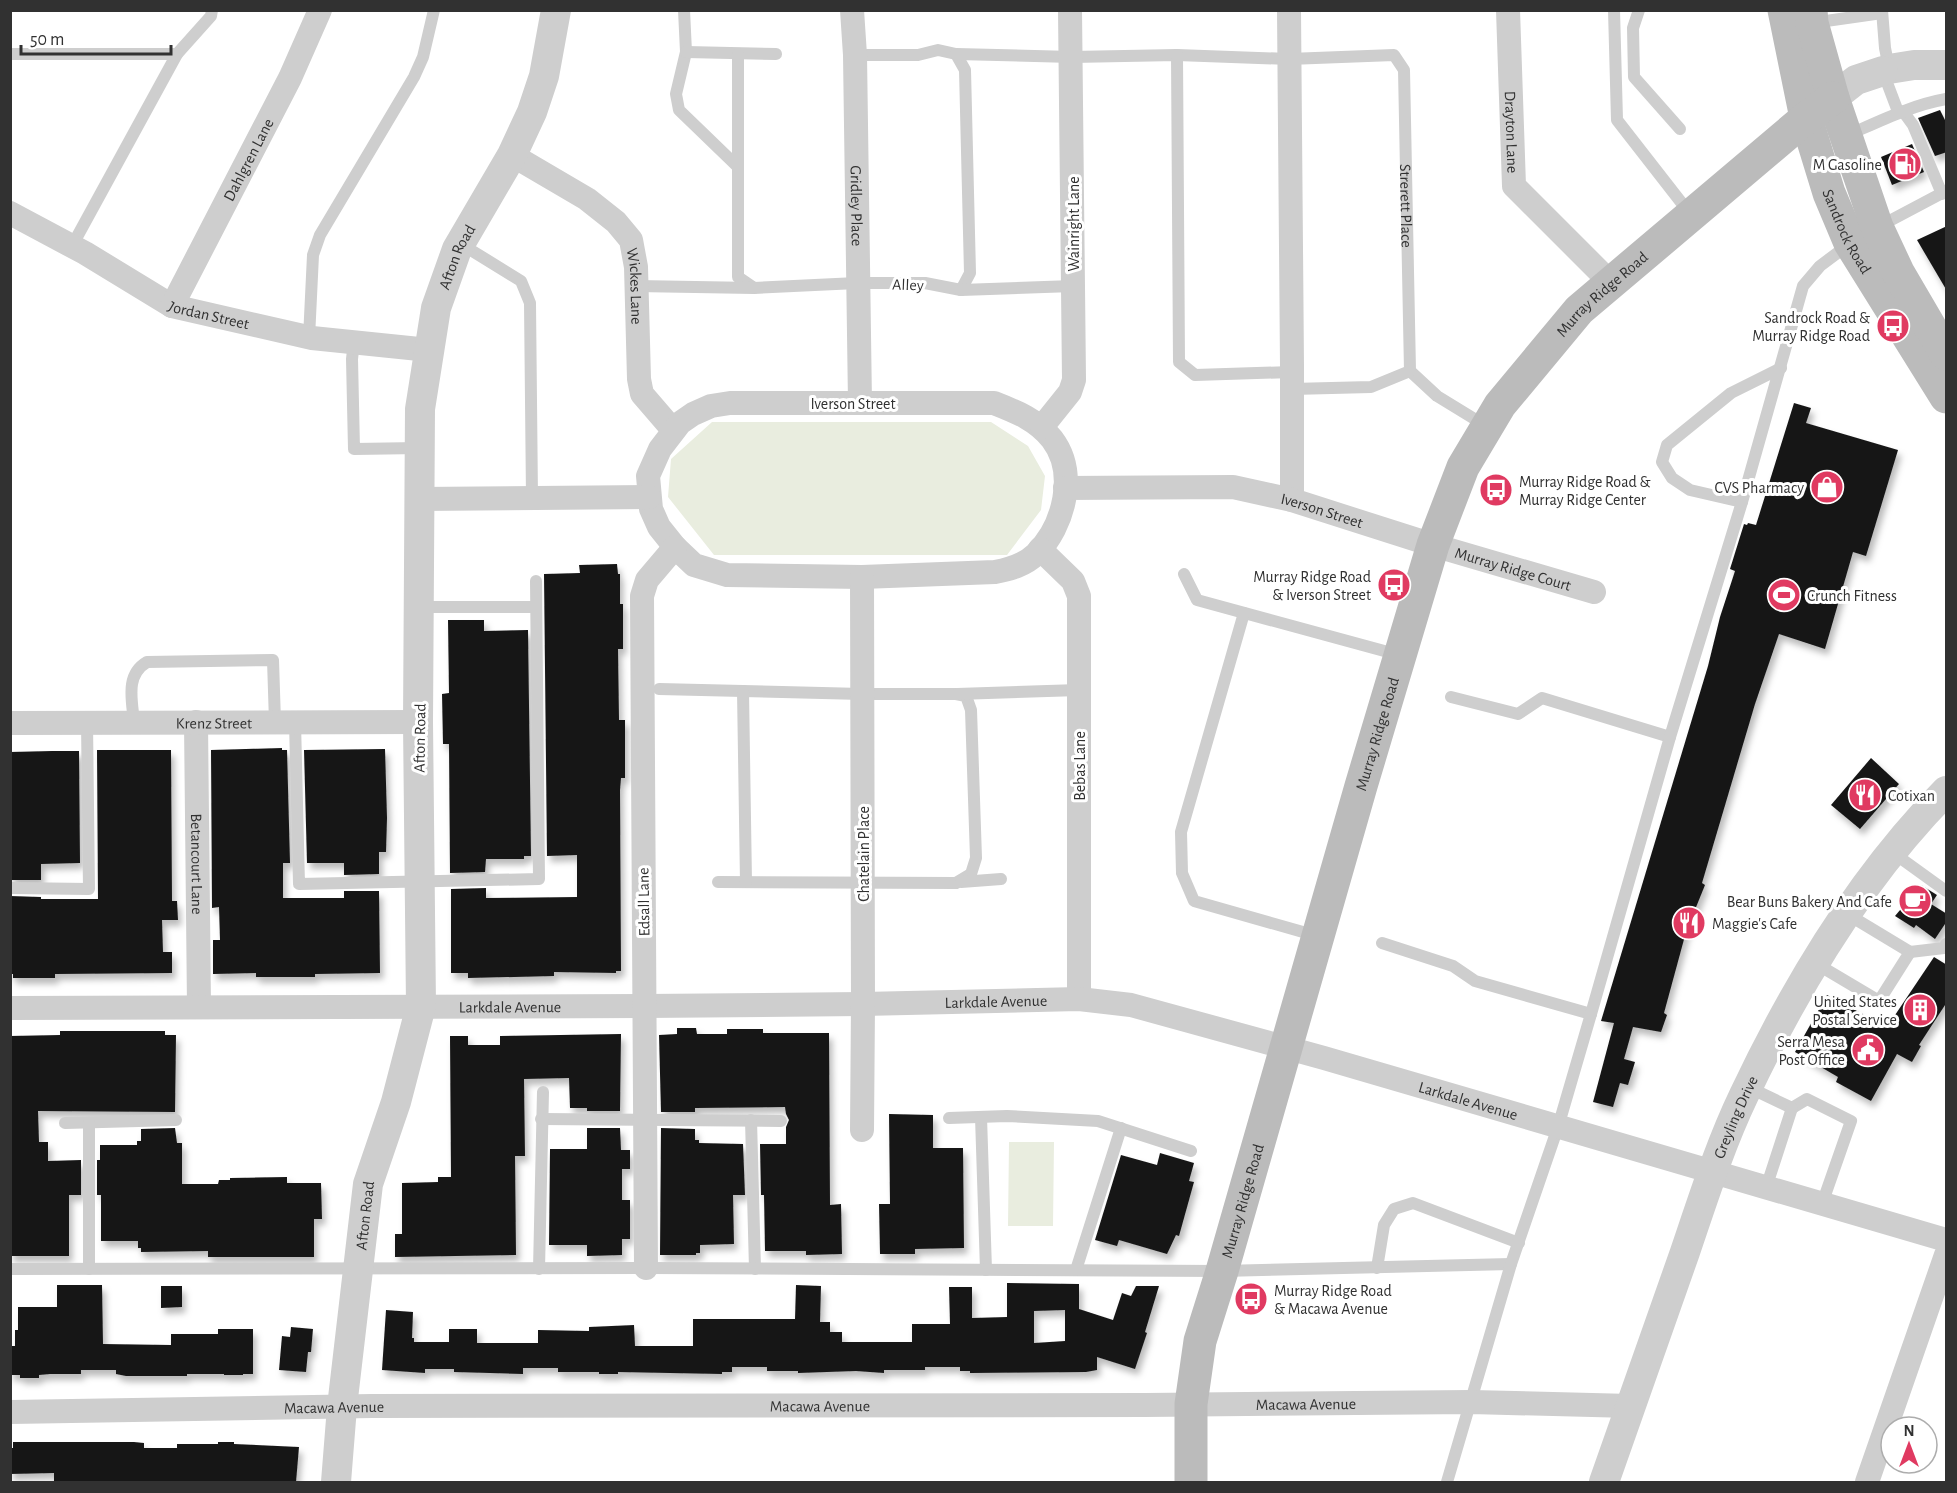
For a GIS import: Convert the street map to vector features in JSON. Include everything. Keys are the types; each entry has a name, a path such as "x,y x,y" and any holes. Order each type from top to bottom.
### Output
{"main road":[{"name":"Sandrock Road","path":"1802,15 1847,135 1864,235 1947,397"},
{"name":"Sandrock Road","path":"1802,15 1806,118 1829,193 1898,272 1947,354"},
{"name":"Murray Ridge Road","path":"1191,1482 1191,1404 1200,1341 1432,545 1463,467 1500,405 1579,310 1806,118 1833,98"}],"street":[{"name":"Dahlgren Lane","path":"172,306 290,78 320,10"},
{"name":"Afton Road","path":"336,1482 342,1407 368,1184 396,1102 421,1006 418,722 420,409 436,308 460,243 512,155 532,112 544,76 556,10"},
{"name":"Gridley Place","path":"852,10 855,56 860,403"},
{"name":"Wainright Lane","path":"1042,428 1070,392 1074,380 1070,10"},
{"path":"1289,10 1292,500"},
{"name":"Drayton Lane","path":"1508,10 1514,186 1611,283"},
{"path":"1833,98 1856,80 1886,70 1914,65 1947,65"},
{"name":"Wickes Lane","path":"512,155 587,198 616,222 631,240 636,286 639,379 642,394 673,430"},
{"name":"Jordan Street","path":"10,213 72,246 172,306 309,338 429,350"},
{"name":"Iverson Street","path":"730,403 994,403 1028,418 1042,428 1054,441 1066,478 1061,510 1052,534 1036,555 1016,567 995,572 862,577 727,575 694,565 659,527 651,509 648,476 660,449 673,430 693,414 711,406 730,403"},
{"name":"Iverson Street","path":"1065,488 1233,487 1292,500 1432,545"},
{"path":"419,498 649,497"},
{"name":"Murray Ridge Court","path":"1432,545 1594,592"},
{"name":"Edsall Lane","path":"646,1268 642,596 647,580 675,547"},
{"name":"Bebas Lane","path":"1040,549 1073,581 1079,596 1079,999"},
{"name":"Chatelain Place","path":"862,577 862,1130"},
{"name":"Betancourt Lane","path":"196,722 199,1007"},
{"name":"Krenz Street","path":"10,723 418,722"},
{"name":"Greyling Drive","path":"1604,1482 1713,1172 1748,1087 1786,1010 1814,962 1892,852 1922,816 1947,791"},
{"name":"Larkdale Avenue","path":"10,1008 645,1006 1079,999 1131,1005 1947,1240"},
{"path":"1867,1482 1947,1255"},
{"name":"Macawa Avenue","path":"10,1412 342,1407 1471,1402 1631,1406"}],"lane":[{"path":"72,246 177,54 212,16 212,10"},
{"path":"309,338 313,255 320,235 414,77 423,57 434,10"},
{"path":"684,10 686,51 676,94 679,110 738,167"},
{"path":"1614,10 1617,120 1692,216"},
{"path":"1639,10 1633,28 1634,77 1680,129"},
{"path":"1447,1482 1511,1264 1558,1127 1670,737 1742,502 1803,286 1820,266 1864,235 1944,192 1913,124 1897,109 1886,70 1882,12 1802,15"},
{"path":"855,56 918,56 938,50 956,54 1072,57 1177,55 1289,59"},
{"path":"686,51 776,54"},
{"path":"10,54 177,54"},
{"path":"738,54 738,277 754,288"},
{"path":"956,54 965,70 970,273 961,290"},
{"path":"1177,55 1179,362 1195,375 1371,387 1410,371 1437,396 1487,426"},
{"name":"Strerett Place","path":"1289,59 1394,55 1404,70 1410,371"},
{"path":"1847,135 1902,112 1947,99"},
{"path":"460,243 521,282 530,303 532,498"},
{"name":"Alley","path":"636,286 754,288 857,283 925,284 961,290 1073,286"},
{"path":"354,342 352,359 354,449 419,448"},
{"path":"1742,502 1690,490 1672,478 1662,462 1667,445 1731,393 1781,368"},
{"path":"1184,573 1197,600 1400,655"},
{"path":"134,722 133,679 137,667 147,662 273,660 285,722 299,884 539,879 536,581"},
{"path":"419,607 536,607"},
{"path":"1245,613 1181,832 1182,873 1194,901 1319,937"},
{"path":"659,689 862,694 1079,690"},
{"path":"743,691 746,882"},
{"path":"956,694 966,696 971,710 976,858 971,874 956,883"},
{"path":"1451,697 1518,714 1542,698 1670,737"},
{"path":"10,888 89,889 87,722"},
{"path":"1892,852 1947,891"},
{"path":"718,882 956,883 1001,879"},
{"path":"1847,914 1910,952 1944,948 1947,944"},
{"path":"1382,943 1453,966 1475,981 1591,1014"},
{"path":"1814,962 1879,1001 1910,952"},
{"path":"1748,1087 1792,1108"},
{"path":"539,1269 543,1092"},
{"path":"1766,1188 1792,1108 1807,1099 1851,1121 1822,1204"},
{"path":"981,1117 986,1270"},
{"path":"949,1118 1098,1121 1191,1151"},
{"path":"541,1119 781,1121"},
{"path":"65,1123 176,1120"},
{"path":"751,1120 755,1269"},
{"path":"89,1123 89,1269"},
{"path":"1076,1270 1121,1128"},
{"path":"1377,1268 1384,1225 1394,1209 1413,1203 1520,1243"},
{"path":"10,1269 646,1268 1222,1271 1511,1264"}],"shaded area":[{"path":"712,422 991,422 1028,446 1045,476 1041,510 1007,555 714,555 668,497 671,459"},
{"path":"1009,1142 1054,1142 1053,1226 1008,1226"}],"building":[{"path":"1940,110 1947,124 1947,152 1935,156 1918,118"},
{"name":"M Gasoline","path":"1912,144 1924,172 1892,185 1881,157"},
{"path":"1947,226 1947,291 1917,240"},
{"path":"1794,403 1811,408 1806,423 1898,450 1866,556 1853,552 1825,649 1779,634 1755,704 1702,883 1705,885 1686,932 1661,1032 1633,1027 1624,1059 1635,1062 1628,1085 1620,1083 1613,1107 1593,1102 1614,1023 1601,1021 1708,666 1720,617 1735,571 1730,569 1744,524 1756,525"},
{"path":"617,564 618,574 620,574 620,604 623,604 623,649 618,649 619,720 625,720 625,778 621,778 620,790 621,971 616,971 616,973 554,972 554,976 468,978 468,973 451,973 451,889 486,888 486,898 577,897 577,855 547,856 544,574 580,573 579,565"},
{"path":"448,620 484,620 484,631 528,630 531,856 524,856 524,859 486,859 485,872 450,873 449,744 443,744 442,694 449,693"},
{"path":"282,748 282,750 287,750 290,863 283,863 283,898 344,898 344,891 379,891 380,973 315,974 315,977 256,977 256,973 213,974 213,940 220,940 219,907 212,908 211,750"},
{"path":"385,749 386,852 379,852 379,874 344,875 344,863 307,863 304,750"},
{"path":"97,750 171,750 172,901 177,901 178,920 162,920 163,952 172,952 172,973 55,974 55,978 13,978 13,974 10,974 10,896 41,897 41,899 98,899"},
{"path":"79,751 80,863 41,864 41,880 10,880 10,752"},
{"name":"Cotixan","path":"1871,758 1899,784 1860,829 1831,805"},
{"path":"1921,885 1937,895 1931,904 1947,914 1947,921 1935,939 1916,925 1914,928 1895,916"},
{"path":"1934,957 1947,965 1947,1002 1919,1045 1921,1046 1912,1062 1897,1054 1871,1101 1836,1082 1838,1077 1795,1052 1827,995 1887,1027"},
{"path":"677,1028 696,1028 697,1034 727,1034 727,1029 763,1029 763,1033 829,1033 830,1205 841,1204 842,1254 806,1255 806,1251 765,1251 760,1144 786,1144 786,1127 789,1120 785,1107 695,1108 695,1112 661,1112 659,1035 677,1034"},
{"path":"60,1031 165,1031 165,1035 176,1035 175,1112 38,1111 39,1142 48,1142 48,1161 81,1160 81,1195 69,1195 69,1256 10,1256 10,1036 60,1035"},
{"path":"621,1034 620,1111 587,1111 587,1108 570,1108 569,1078 524,1079 525,1156 515,1156 516,1255 395,1257 395,1234 402,1234 402,1183 438,1182 438,1177 451,1177 450,1036 468,1036 468,1045 500,1045 500,1036"},
{"path":"889,1114 933,1115 933,1148 963,1148 964,1248 915,1249 915,1254 880,1254 879,1204 890,1204"},
{"path":"175,1128 177,1143 182,1143 182,1184 218,1184 219,1180 230,1180 230,1178 287,1177 287,1183 321,1183 322,1219 314,1219 314,1257 208,1257 208,1251 141,1252 141,1248 138,1248 138,1241 101,1241 101,1195 97,1195 97,1160 100,1160 100,1145 137,1145 137,1141 141,1141 141,1129"},
{"path":"587,1128 620,1128 621,1150 630,1150 630,1169 622,1169 622,1200 630,1200 630,1239 622,1239 622,1255 587,1256 587,1245 549,1245 550,1149 587,1149"},
{"path":"661,1128 695,1129 695,1140 699,1140 699,1143 743,1144 745,1195 733,1195 734,1244 700,1245 700,1253 696,1255 660,1255"},
{"path":"1160,1153 1194,1163 1189,1181 1194,1182 1179,1236 1176,1235 1167,1254 1119,1240 1117,1246 1095,1240 1121,1155 1157,1165"},
{"path":"1007,1283 1079,1284 1079,1309 1113,1320 1122,1293 1131,1296 1136,1286 1159,1286 1135,1369 1097,1357 1097,1370 1086,1372 970,1373 970,1371 960,1371 960,1367 884,1370 884,1373 856,1371 798,1373 798,1371 767,1371 767,1367 732,1367 732,1372 722,1372 722,1374 618,1372 618,1374 599,1374 599,1372 558,1372 558,1368 523,1368 523,1374 454,1372 454,1369 425,1369 425,1373 382,1370 386,1310 413,1312 412,1338 414,1342 449,1342 449,1329 477,1329 477,1343 538,1343 538,1330 589,1331 589,1327 634,1325 635,1346 693,1346 693,1319 795,1319 796,1285 821,1286 820,1322 830,1322 830,1332 842,1332 842,1342 912,1342 912,1324 950,1324 949,1287 972,1287 972,1318 1007,1317","holes":["1065,1310 1065,1341 1034,1343 1034,1311"]},
{"path":"57,1285 102,1285 103,1344 171,1345 171,1334 218,1334 218,1329 253,1329 253,1374 126,1376 116,1374 116,1370 81,1370 81,1374 39,1375 39,1378 20,1378 20,1375 10,1375 10,1346 15,1346 18,1307 57,1307"},
{"path":"161,1286 182,1286 182,1307 161,1308"},
{"path":"291,1327 313,1329 306,1372 279,1370 282,1336 290,1337"},
{"path":"13,1442 134,1442 144,1443 144,1448 177,1448 177,1444 234,1442 234,1444 299,1447 296,1482 54,1482 54,1473 10,1474 10,1448 13,1448"}],"place":[{"name":"M Gasoline","path":"1905,164"},
{"name":"Sandrock Road & Murray Ridge Road","path":"1893,326"},
{"name":"CVS Pharmacy","path":"1827,487"},
{"name":"Murray Ridge Road & Murray Ridge Center","path":"1496,490"},
{"name":"Murray Ridge Road & Iverson Street","path":"1394,585"},
{"name":"Crunch Fitness","path":"1784,595"},
{"name":"Cotixan","path":"1865,795"},
{"name":"Bear Buns Bakery And Cafe","path":"1915,901"},
{"name":"Maggie's Cafe","path":"1689,923"},
{"name":"United States Postal Service","path":"1920,1010"},
{"name":"Serra Mesa Post Office","path":"1868,1050"},
{"name":"Murray Ridge Road & Macawa Avenue","path":"1251,1299"}]}
